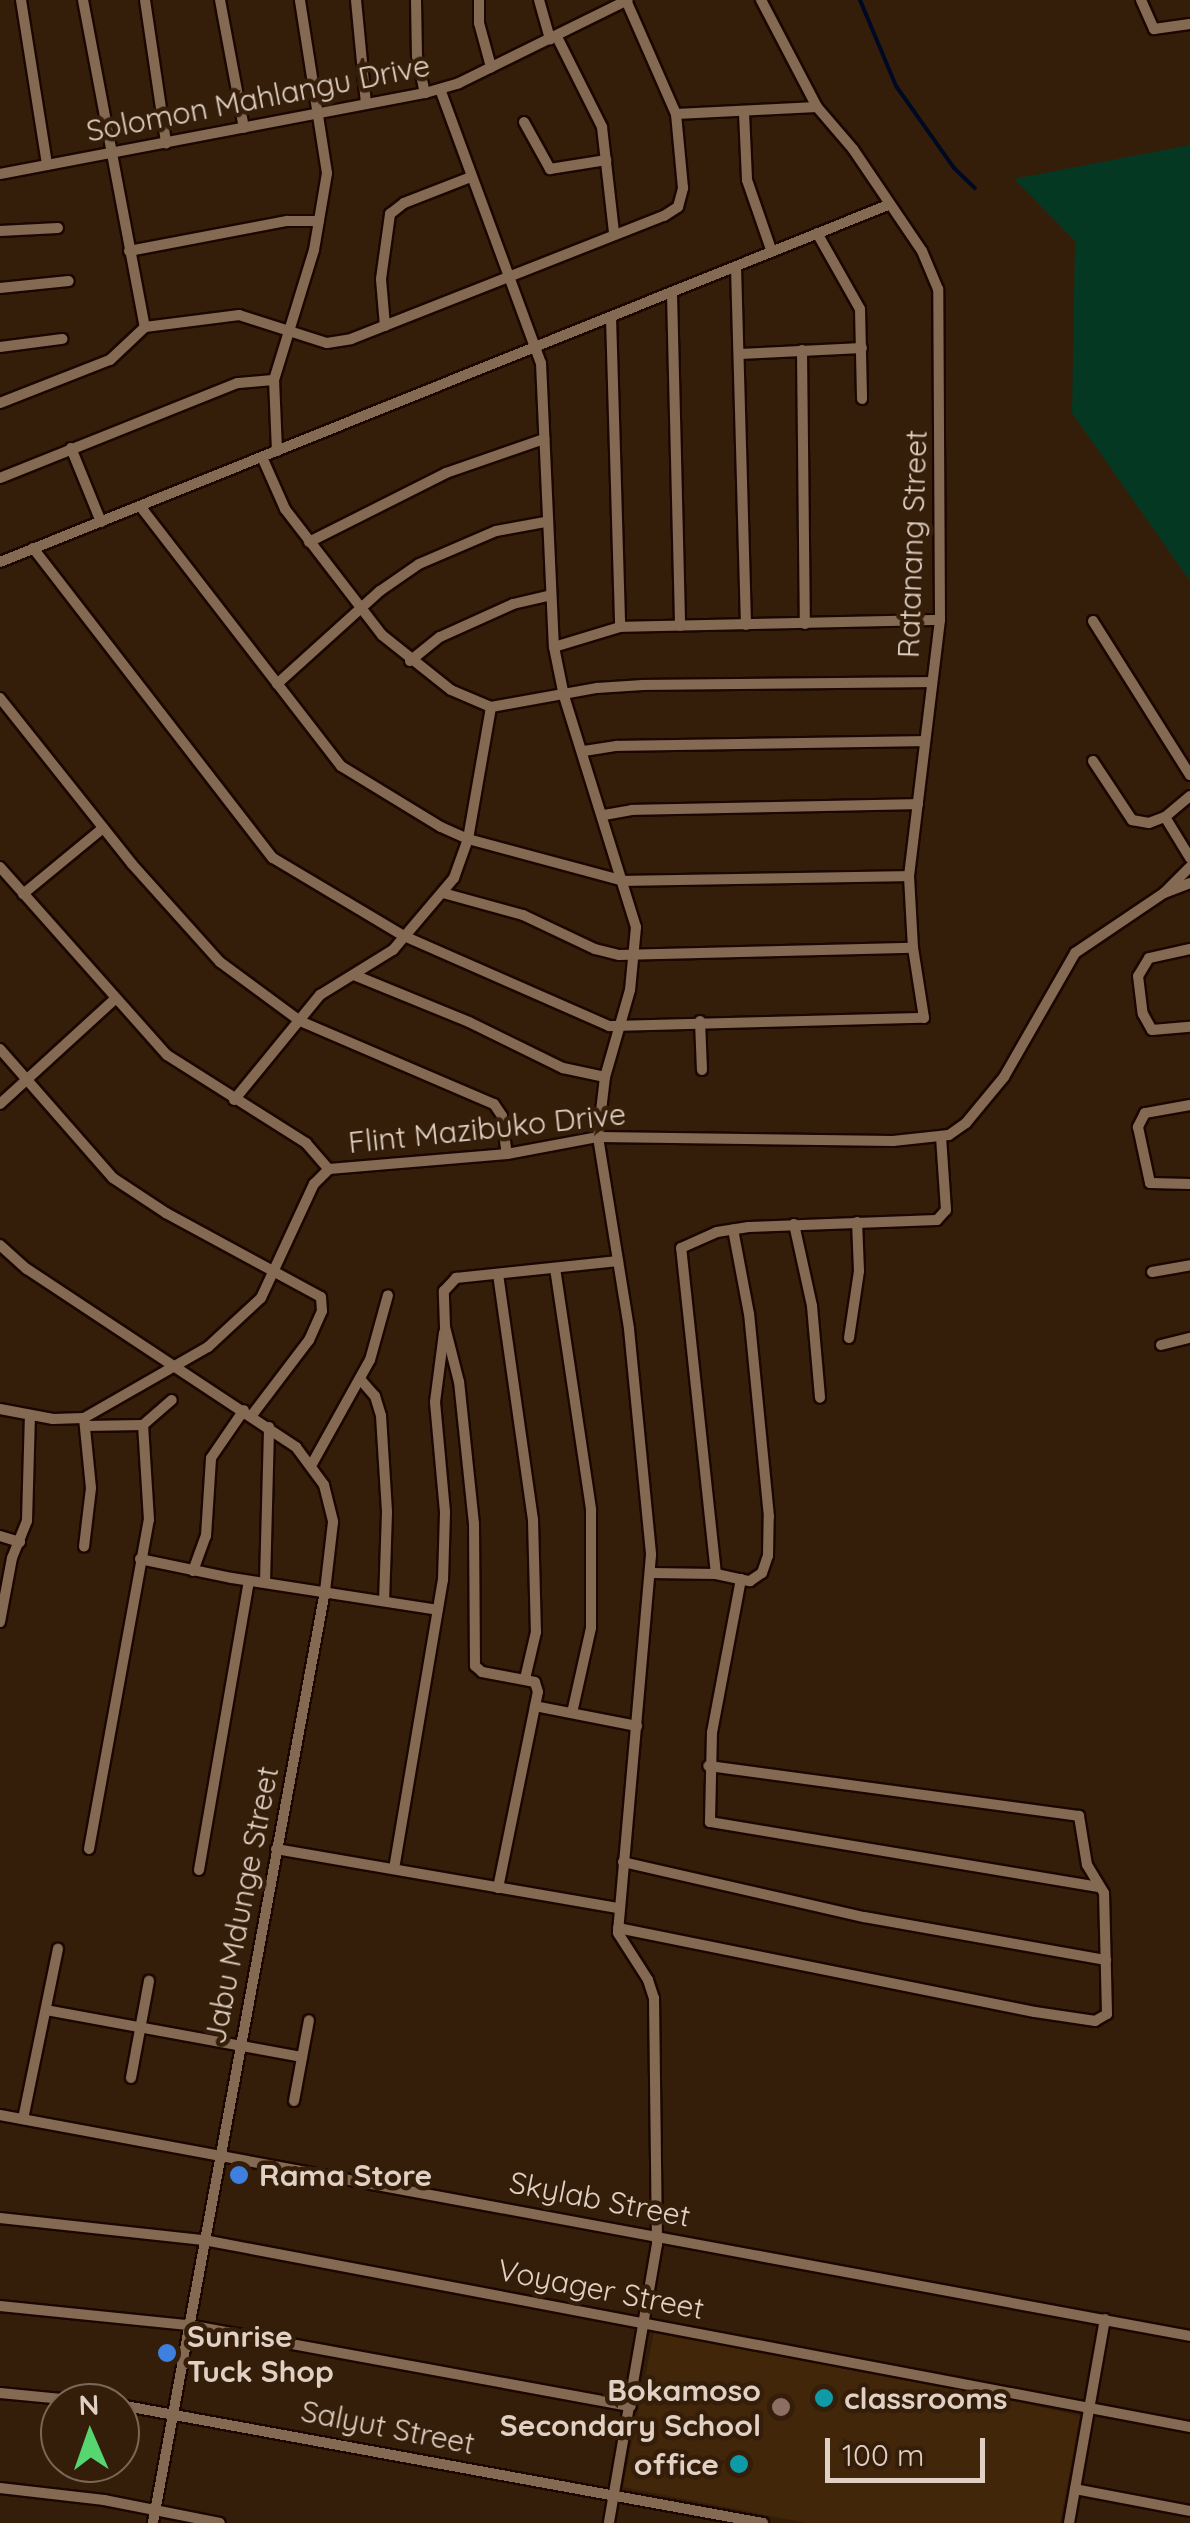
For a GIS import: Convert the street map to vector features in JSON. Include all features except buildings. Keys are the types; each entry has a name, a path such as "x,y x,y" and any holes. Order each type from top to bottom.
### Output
{"street":[{"path":"20,0 46,166"},
{"path":"83,0 145,328"},
{"path":"144,0 166,144"},
{"path":"220,0 244,128"},
{"path":"277,451 274,380 319,221 328,173 300,0"},
{"path":"356,0 366,104"},
{"path":"416,0 417,56 425,93"},
{"path":"478,0 478,24 491,67"},
{"path":"539,0 553,38 602,127 614,232"},
{"path":"0,403 110,360 145,328 238,315 327,343 384,326 614,232 664,216 678,206 683,188 676,114 627,0"},
{"name":"Solomon Mahlangu Drive","path":"0,174 425,93 491,67 627,0"},
{"name":"Ratanang Street","path":"700,1021 924,1018 912,948 909,876 940,620 938,290 922,251 817,107 761,0"},
{"path":"1141,0 1154,29 1190,24"},
{"path":"440,88 536,348 542,376 545,522 554,646 564,696 634,912 636,955 622,1026 605,1077 598,1136 641,1443 651,1574 618,1928 619,1939 644,1972 654,1998 657,2235 646,2323 609,2523"},
{"path":"676,114 817,107"},
{"path":"744,113 747,180 772,252"},
{"path":"524,122 550,169 606,160"},
{"path":"384,326 381,279 390,214 404,203 470,177"},
{"path":"0,562 888,205"},
{"path":"129,251 287,221 319,221"},
{"path":"0,231 58,228"},
{"path":"817,234 860,308 862,399"},
{"path":"736,267 746,625"},
{"path":"0,288 69,282"},
{"path":"672,294 680,626"},
{"path":"611,317 620,627"},
{"path":"0,347 62,339"},
{"path":"740,354 862,348"},
{"path":"802,350 806,624"},
{"path":"0,478 238,383 274,380"},
{"path":"309,542 446,473 544,439"},
{"path":"72,448 101,522"},
{"path":"262,457 284,508 362,612 410,661 452,690 491,707 643,685 932,682"},
{"path":"140,506 341,766 468,839 624,881 909,876"},
{"path":"277,684 362,612 380,591 420,564 496,531 545,522"},
{"path":"33,548 273,858 404,936 600,1022 622,1026 700,1021 702,1070"},
{"path":"410,661 440,637 513,604 549,596"},
{"path":"554,646 620,627 940,620"},
{"path":"1093,621 1190,775"},
{"path":"0,698 103,828 210,952 242,981 300,1021 494,1104 502,1116 507,1154"},
{"path":"234,1100 320,995 393,950 443,893 462,862 468,839 491,707"},
{"path":"584,751 616,746 926,741"},
{"path":"1093,761 1132,820 1148,823 1165,818 1190,796"},
{"path":"604,815 632,810 918,804"},
{"path":"1165,818 1190,858"},
{"path":"23,894 103,828"},
{"name":"Flint Mazibuko Drive","path":"0,867 167,1055 316,1149 329,1169 507,1154 598,1136 893,1141 941,1137"},
{"path":"716,1574 680,1254 688,1241 733,1229 794,1224 892,1224 943,1217 946,1201 941,1137 966,1123 1004,1077 1075,953 1164,893 1190,868"},
{"path":"1164,893 1190,883"},
{"path":"443,893 523,915 596,950 636,955 912,948"},
{"path":"1190,949 1148,958 1138,976 1143,1014 1152,1030 1190,1027"},
{"path":"354,974 470,1022 563,1068 605,1077"},
{"path":"0,1104 115,999"},
{"path":"0,1049 112,1178 316,1292 324,1303 295,1362 211,1458 206,1536 194,1571"},
{"path":"1190,1105 1145,1113 1138,1127 1150,1184 1190,1184"},
{"path":"85,1422 208,1347 242,1318 276,1272 314,1184 329,1169"},
{"path":"849,1338 859,1271 858,1222"},
{"path":"794,1224 812,1306 820,1398"},
{"path":"651,1574 716,1574 754,1580 762,1573 770,1533 747,1304 733,1229"},
{"name":"Jabu Mdunge Street","path":"0,1246 26,1269 268,1427 312,1464 328,1495 333,1522 325,1591 153,2523"},
{"path":"394,1869 438,1610 445,1512 435,1402 445,1327 444,1290 450,1281 618,1261"},
{"path":"1152,1272 1190,1264"},
{"path":"555,1268 590,1510 591,1628 572,1713"},
{"path":"498,1274 532,1497 537,1620 526,1679"},
{"path":"312,1464 378,1342 388,1296"},
{"path":"445,1327 459,1382 471,1494 475,1666 482,1672 526,1679 537,1685 498,1888"},
{"path":"1161,1345 1190,1338"},
{"path":"360,1379 375,1396 381,1416 387,1512 384,1601"},
{"path":"0,1408 85,1422 143,1425 172,1400"},
{"path":"0,1622 12,1558 26,1528 31,1484 30,1415"},
{"path":"84,1547 91,1488 85,1422"},
{"path":"89,1849 149,1520 143,1425"},
{"path":"265,1582 268,1427"},
{"path":"0,1536 20,1542"},
{"path":"140,1559 438,1610"},
{"path":"741,1578 708,1766 708,1814 714,1824 1100,1886"},
{"path":"199,1870 249,1580"},
{"path":"535,1706 637,1726"},
{"path":"618,1928 692,1946 1095,2021 1102,2020 1108,2010 1104,1892 1087,1865 1083,1823 1076,1814 708,1766"},
{"path":"276,1849 619,1908"},
{"path":"623,1862 864,1916 1106,1960"},
{"path":"23,2119 58,1949"},
{"path":"132,2078 149,1980"},
{"path":"46,2010 302,2057"},
{"path":"294,2101 308,2020"},
{"name":"Skylab Street","path":"0,2115 1190,2336"},
{"name":"Voyager Street","path":"0,2218 204,2240 1088,2410 1190,2426"},
{"path":"0,2306 188,2325 631,2406"},
{"path":"1069,2523 1105,2319"},
{"path":"0,2392 40,2396"},
{"name":"Salyut Street","path":"140,2408 763,2523"},
{"path":"0,2488 220,2523"},
{"path":"1075,2489 1190,2511"}],"shaded area":[{"name":"Bokamoso Secondary School","path":"654,2333 929,2382 1080,2416 1060,2523 807,2523 623,2487"}],"green space":[{"path":"1190,145 1190,581 1072,413 1075,241 1014,179"}],"waterway":[{"path":"860,0 896,86 954,168 975,188"}],"place":[{"name":"Rama Store","path":"239,2175"},
{"name":"Sunrise Tuck Shop","path":"167,2353"},
{"name":"classrooms","path":"824,2398"},
{"name":"Bokamoso Secondary School","path":"781,2407"},
{"name":"office","path":"739,2464"}]}
